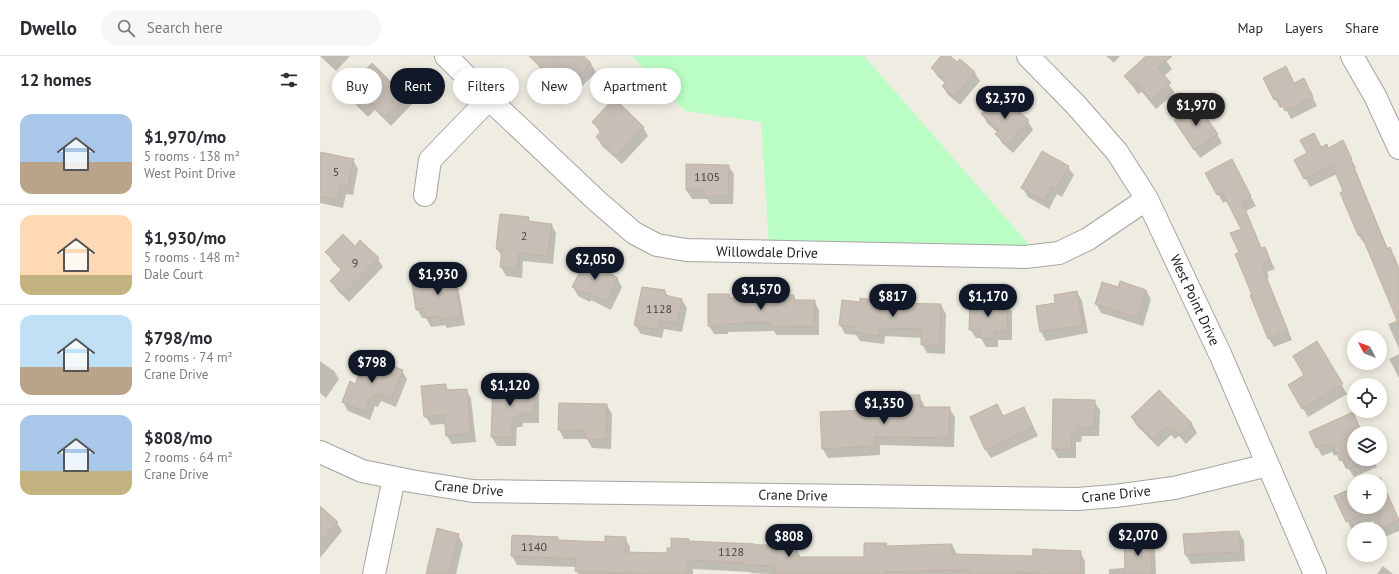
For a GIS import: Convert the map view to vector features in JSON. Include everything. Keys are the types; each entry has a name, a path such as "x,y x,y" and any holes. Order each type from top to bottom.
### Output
{"street":[{"name":"Willowdale Drive","path":"446,56 458,68"},
{"name":"West Point Drive","path":"1028,56 1076,105 1117,152 1147,199 1221,356 1314,574"},
{"path":"1352,56 1375,96 1399,148"},
{"path":"425,194 430,160 484,104"},
{"name":"Willowdale Drive","path":"494,104 597,201 634,233 656,245 686,250 1025,257 1058,253 1088,239 1147,199"},
{"name":"Crane Drive","path":"320,452 362,471 394,478 473,491 1077,499 1115,496 1174,488 1268,465"},
{"path":"374,574 394,478"}],"green space":[{"path":"632,56 864,56 1039,256 769,244 761,122 685,111 678,104 681,104 681,68 644,68"}],"building":[{"path":"529,56 584,56 591,63 582,73 582,68 542,68"},
{"path":"941,56 950,56 957,62 960,59 975,72 954,97 942,86 947,81 931,68"},
{"path":"1146,56 1172,56 1158,68 1171,83 1151,100 1136,83 1133,86 1124,76"},
{"path":"372,63 377,68 367,68"},
{"path":"1286,66 1294,83 1304,78 1313,97 1285,111 1278,98 1274,100 1263,78"},
{"path":"382,73 390,81 390,104 398,104 385,117 372,104 382,104"},
{"path":"995,97 1008,109 1011,105 1029,120 1007,145 995,134 999,130 981,114"},
{"path":"358,104 368,104 363,109"},
{"path":"608,104 620,104 644,127 616,156 596,137 601,131 592,122"},
{"path":"1197,104 1218,134 1194,150 1174,120"},
{"path":"1314,133 1321,147 1327,144 1328,148 1343,140 1352,159 1351,160 1387,249 1390,247 1399,270 1399,325 1361,234 1358,235 1340,193 1343,191 1332,165 1304,179 1294,160 1307,153 1300,140"},
{"path":"1042,151 1069,166 1057,188 1052,186 1044,201 1021,188"},
{"path":"320,152 354,159 348,187 341,185 338,200 320,196"},
{"path":"1232,159 1251,196 1242,202 1261,248 1265,247 1270,260 1263,263 1265,268 1263,269 1288,331 1268,339 1235,254 1239,252 1230,233 1241,229 1222,192 1217,195 1205,173"},
{"path":"686,164 729,165 728,196 704,196 704,190 686,190"},
{"path":"500,214 529,217 528,221 552,224 548,256 519,253 517,269 500,267 502,250 496,249"},
{"path":"343,234 355,246 360,240 379,258 344,294 330,281 342,269 325,252"},
{"path":"587,258 605,267 604,270 618,278 606,302 572,287"},
{"path":"453,270 461,316 441,320 440,316 425,318 424,308 416,310 412,284 429,281 427,274"},
{"path":"1120,281 1146,290 1138,318 1095,304 1102,282 1118,287"},
{"path":"642,287 665,290 665,295 682,299 677,324 660,320 658,330 634,325"},
{"path":"1077,291 1083,325 1040,332 1036,306 1055,303 1054,295"},
{"path":"708,294 729,294 730,298 794,295 794,300 815,300 814,327 769,326 770,322 708,326"},
{"path":"860,298 898,303 941,304 940,345 921,345 921,329 880,328 879,336 854,332 854,327 839,325 842,300 860,302"},
{"path":"970,301 1008,302 1007,332 994,331 994,339 980,338 980,330 969,330"},
{"path":"1317,341 1343,384 1302,409 1288,385 1304,375 1293,356"},
{"path":"367,356 403,370 391,399 376,393 373,399 370,398 365,412 342,402 350,381 355,384"},
{"path":"446,384 446,390 467,389 471,433 446,436 444,415 424,417 421,386"},
{"path":"493,384 535,385 534,414 518,414 518,418 512,418 512,438 491,437"},
{"path":"1159,390 1192,423 1180,435 1173,428 1170,431 1165,427 1153,439 1131,417"},
{"path":"897,395 920,395 920,407 950,407 949,438 875,437 876,446 822,449 820,412 866,410 866,415 896,414"},
{"path":"1053,399 1095,400 1094,428 1077,427 1077,434 1072,433 1071,450 1052,449"},
{"path":"559,403 607,404 606,440 586,439 586,431 558,430"},
{"path":"997,404 1003,416 1024,407 1033,427 985,450 970,417"},
{"path":"1347,415 1347,418 1356,418 1359,426 1347,426 1347,466 1355,466 1348,469 1344,459 1340,461 1333,445 1328,447 1326,444 1316,448 1309,432"},
{"path":"1347,491 1347,514 1364,514 1346,522 1334,496"},
{"path":"1387,493 1399,520 1387,526 1387,522 1380,522 1380,514 1387,514"},
{"path":"320,506 338,522 320,543"},
{"path":"437,528 459,534 449,574 426,574"},
{"path":"1239,531 1241,552 1185,555 1183,534"},
{"path":"512,535 558,537 558,540 605,542 605,536 626,537 625,552 667,553 667,548 671,548 671,538 689,539 689,541 755,545 795,545 795,557 864,557 864,543 887,543 886,546 952,544 952,554 1032,556 1033,549 1081,551 1080,574 1017,572 1017,574 970,574 970,570 885,572 885,574 775,574 775,566 688,560 688,574 575,571 576,559 511,556"},
{"path":"1150,539 1152,574 1125,574 1124,540"}]}
